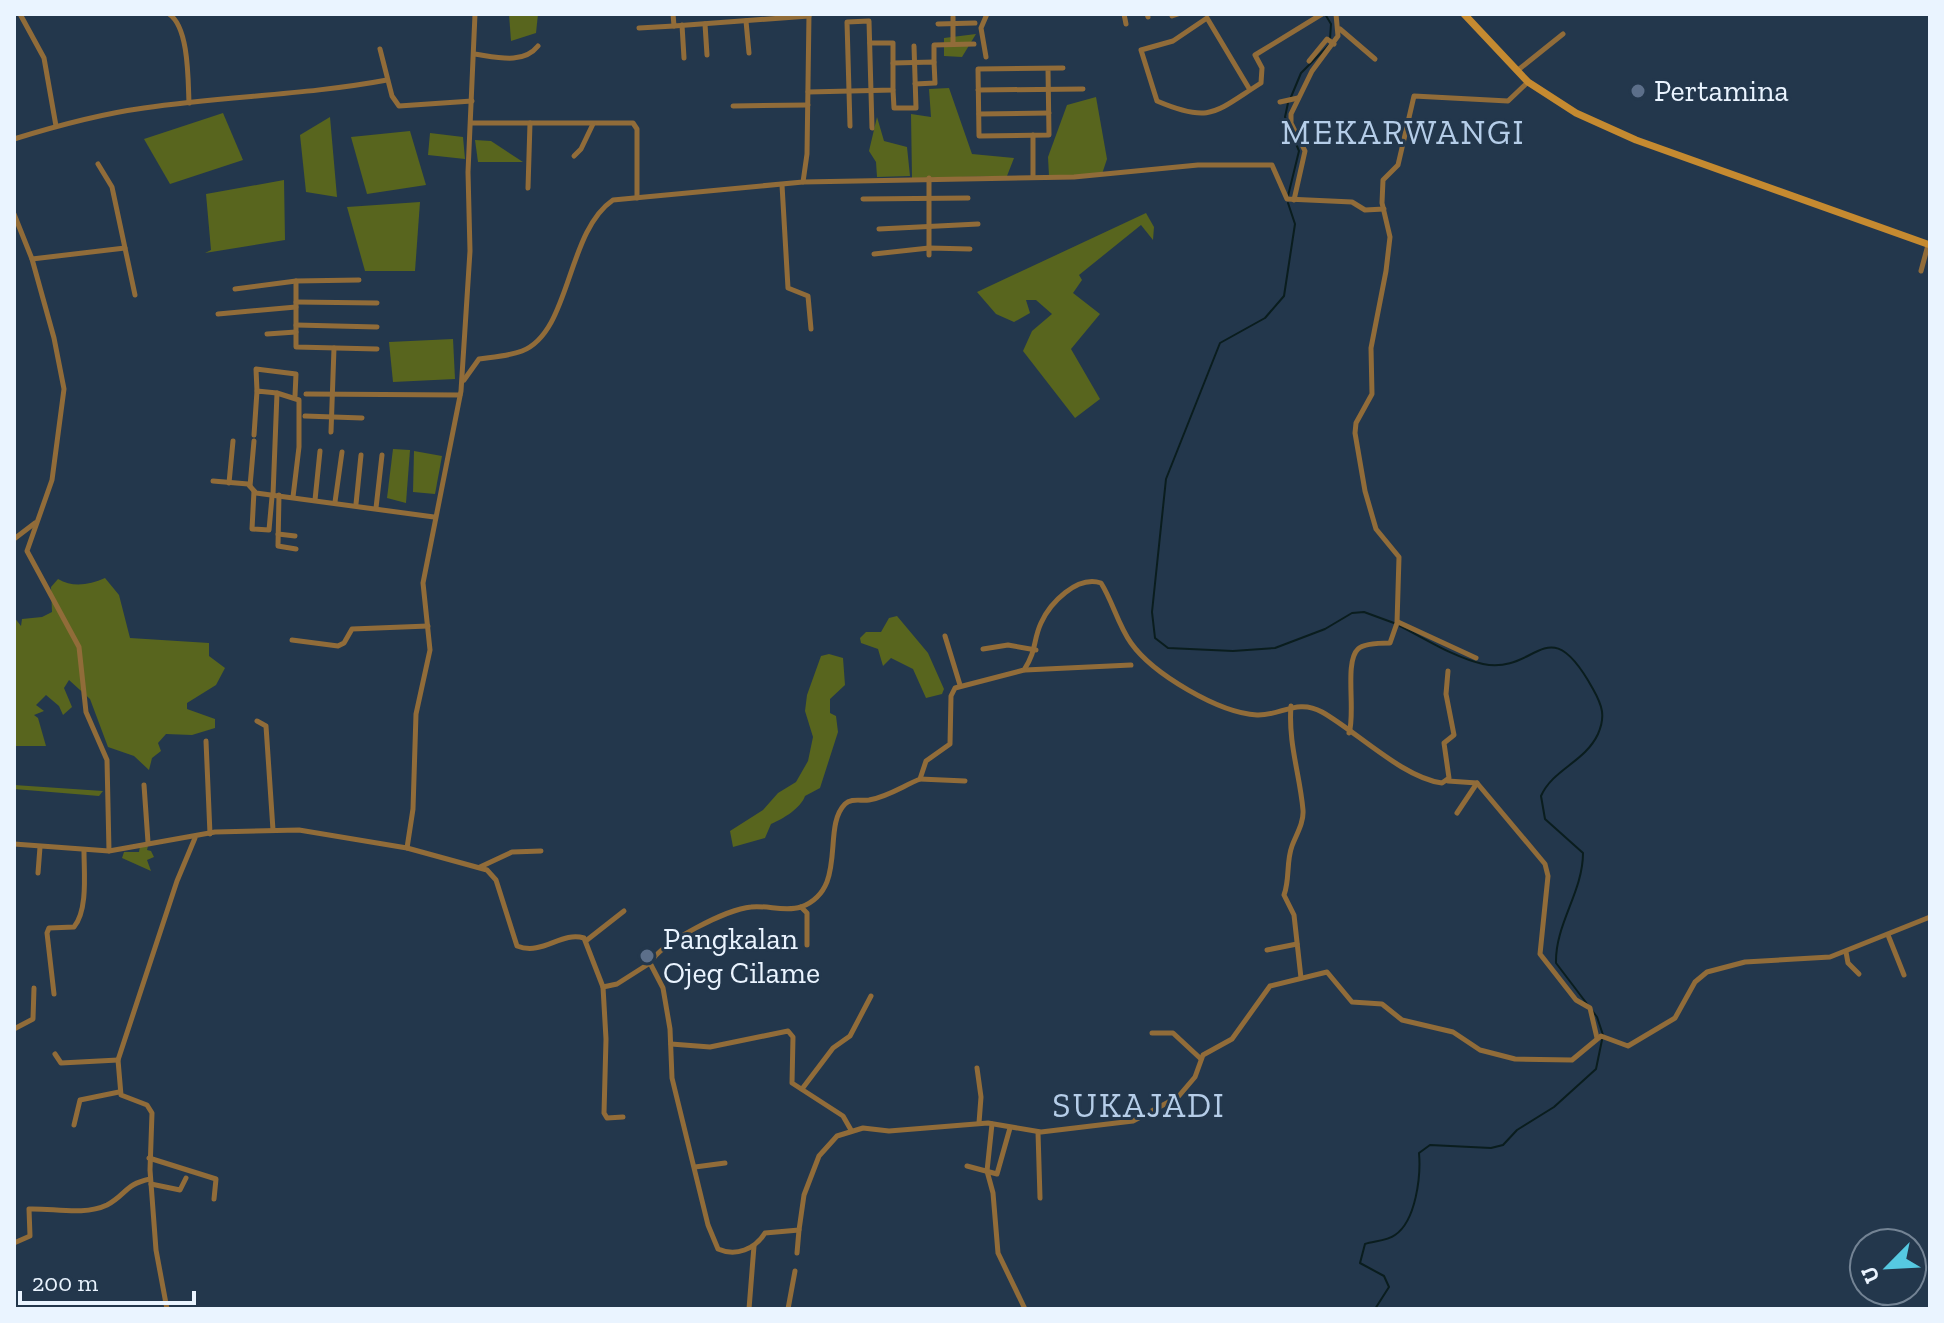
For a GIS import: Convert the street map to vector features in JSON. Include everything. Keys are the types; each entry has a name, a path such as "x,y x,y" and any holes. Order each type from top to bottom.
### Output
{"main road":[{"path":"1466,15 1528,82 1576,113 1636,140 1929,245"}],"street":[{"path":"20,14 44,58 56,126"},
{"path":"169,14 180,27 187,62 189,103"},
{"path":"407,848 413,809 416,712 427,669 428,626 423,583 461,385 470,251 468,172 475,14"},
{"path":"673,14 674,26"},
{"path":"986,57 981,28 987,14"},
{"path":"1124,14 1126,24"},
{"path":"1250,90 1206,16 1173,41 1141,50 1157,101 1189,115 1216,112 1261,83 1262,68 1255,55 1322,14"},
{"path":"1336,14 1340,29 1375,59"},
{"path":"639,28 809,15 803,182"},
{"path":"938,24 953,20 975,23"},
{"path":"953,20 953,44"},
{"path":"746,21 749,53"},
{"path":"850,126 847,22 869,21 872,128"},
{"path":"705,23 707,55"},
{"path":"682,25 684,58"},
{"path":"1291,200 1305,151 1290,117 1294,98 1340,29"},
{"path":"1518,70 1563,34"},
{"path":"1309,61 1331,42"},
{"path":"870,43 893,43 894,108 916,108 914,46"},
{"path":"915,84 935,83 934,45 974,44"},
{"path":"474,54 517,58 533,53 538,46"},
{"path":"380,49 387,80 399,106 472,101"},
{"path":"893,63 934,62"},
{"path":"1048,69 1049,135 979,136 978,69 1063,68"},
{"path":"14,139 56,126 189,103 307,93 387,80"},
{"path":"1349,733 1354,713 1352,672 1356,652 1361,647 1390,643 1397,625 1399,557 1374,524 1355,433 1356,423 1372,394 1371,348 1390,237 1384,209 1383,180 1398,165 1414,96 1508,101 1528,82"},
{"path":"978,90 1083,89"},
{"path":"808,92 893,90"},
{"path":"1280,102 1294,98"},
{"path":"733,106 808,105"},
{"path":"979,114 1049,113"},
{"path":"472,123 630,122 636,125 637,198"},
{"path":"528,188 530,123"},
{"path":"574,156 593,124"},
{"path":"1033,135 1033,176"},
{"path":"98,164 112,187 135,295"},
{"path":"461,385 479,359 522,351 536,341 558,305 571,264 598,215 613,200 803,182 1111,175 1198,165 1272,165 1291,200"},
{"path":"929,178 929,252"},
{"path":"782,185 788,288 808,296 811,329"},
{"path":"863,199 968,198"},
{"path":"1291,200 1352,202 1365,210 1384,209"},
{"path":"14,214 32,259 54,338 64,389 52,480 27,551 79,647 86,712 107,760 109,851"},
{"path":"879,229 929,224 978,224"},
{"path":"1921,271 1929,245"},
{"path":"32,259 125,248"},
{"path":"874,254 970,249"},
{"path":"235,289 296,281 359,280"},
{"path":"296,281 296,347 377,349"},
{"path":"218,314 296,305 377,303"},
{"path":"267,334 296,328 377,327"},
{"path":"331,432 334,348"},
{"path":"275,496 269,530 252,529 256,369 296,374 295,396"},
{"path":"257,391 295,396 299,400 299,447 293,497"},
{"path":"277,393 275,496 278,546 296,549"},
{"path":"306,394 460,395"},
{"path":"305,416 362,418"},
{"path":"229,483 233,441"},
{"path":"315,500 320,451"},
{"path":"335,502 342,452"},
{"path":"356,504 361,455"},
{"path":"376,508 382,455"},
{"path":"213,481 275,496 356,504 434,517"},
{"path":"14,539 21,537 36,522"},
{"path":"278,534 295,536"},
{"path":"1024,670 1036,650 1040,624 1049,611 1076,585 1094,581 1103,587 1130,643 1167,677 1221,705 1252,715 1265,715 1291,706 1311,707 1423,778 1440,783 1477,783 1545,864 1548,876 1540,954 1576,1000 1590,1008 1600,1037"},
{"path":"1397,625 1476,658"},
{"path":"292,640 338,646 344,643 352,629 428,626"},
{"path":"945,636 960,685"},
{"path":"983,649 1008,645 1036,650"},
{"path":"920,779 926,761 950,744 951,696 960,685 1024,670 1131,665"},
{"path":"1448,671 1446,694 1454,735 1444,743 1448,781"},
{"path":"1291,706 1289,735 1301,785 1303,811 1287,865 1288,885 1284,895 1294,915 1301,978"},
{"path":"257,721 266,726 273,830"},
{"path":"206,741 210,834"},
{"path":"603,987 617,984 650,963 659,950 678,938 740,909 801,907 812,899 829,876 837,819 847,802 881,797 920,779 965,781"},
{"path":"1457,813 1477,783"},
{"path":"144,785 148,842"},
{"path":"14,844 109,851 148,842 210,834 320,831 407,848 479,867 496,880 517,946 540,949 573,936 587,940"},
{"path":"119,1092 118,1060 182,867 196,837"},
{"path":"38,873 40,847"},
{"path":"54,994 47,930 74,927 78,922 84,851"},
{"path":"479,867 512,852 541,851"},
{"path":"801,907 807,913 807,945"},
{"path":"587,940 624,911"},
{"path":"1600,1037 1629,1045 1670,1023 1684,1005 1695,982 1712,970 1745,962 1810,960 1846,952 1930,917"},
{"path":"1888,935 1904,975"},
{"path":"587,940 603,987 606,1039 604,1116 623,1117"},
{"path":"1267,950 1297,944"},
{"path":"1846,952 1848,963 1859,974"},
{"path":"650,963 663,988 672,1078 708,1225 718,1249 732,1253 754,1245 765,1233 799,1230"},
{"path":"797,1253 804,1195 821,1153 835,1137 863,1128 889,1131 979,1123 1038,1132 1135,1120 1178,1097 1195,1077 1201,1059 1232,1039 1270,986 1327,972 1352,1002 1382,1004 1402,1020 1455,1032 1480,1050 1515,1059 1572,1060 1600,1037"},
{"path":"14,1029 33,1019 34,988"},
{"path":"802,1089 833,1048 849,1037 871,996"},
{"path":"671,1044 710,1047 788,1031 793,1040 791,1081 813,1099 843,1116 851,1130"},
{"path":"1152,1033 1173,1033 1201,1059"},
{"path":"55,1054 61,1063 118,1060"},
{"path":"977,1068 981,1097 979,1123"},
{"path":"74,1125 80,1100 119,1092 150,1109 149,1158 156,1250 167,1309"},
{"path":"992,1124 987,1171 993,1193 998,1253 1025,1309"},
{"path":"967,1166 999,1173 1010,1128"},
{"path":"1038,1132 1040,1198"},
{"path":"149,1158 216,1179 214,1199"},
{"path":"695,1167 725,1163"},
{"path":"14,1243 30,1236 29,1209 98,1208 111,1203 128,1185 151,1182 180,1190 186,1178"},
{"path":"749,1309 754,1245"},
{"path":"788,1309 795,1271"}],"green space":[{"path":"509,14 538,14 536,33 511,41"},
{"path":"976,34 962,57 944,56 944,38"},
{"path":"949,88 972,154 1014,158 1007,176 912,178 911,114 931,117 929,89"},
{"path":"1096,97 1107,159 1102,174 1049,176 1048,157 1067,105"},
{"path":"223,113 243,160 170,184 144,139"},
{"path":"330,117 337,197 306,192 300,135"},
{"path":"877,117 884,141 907,147 910,176 877,177 876,162 869,151"},
{"path":"410,131 426,185 367,194 351,137"},
{"path":"430,133 463,137 465,159 428,155"},
{"path":"475,140 491,141 523,162 478,162"},
{"path":"284,180 285,240 205,253 211,250 206,194"},
{"path":"420,202 415,271 365,271 347,207"},
{"path":"1146,213 1154,227 1153,240 1141,225 1079,275 1082,280 1073,293 1100,314 1071,349 1100,399 1075,418 1023,351 1032,331 1052,314 1036,300 1026,300 1030,313 1014,322 996,314 977,292"},
{"path":"453,339 455,379 393,382 389,342"},
{"path":"393,449 410,450 406,503 387,498"},
{"path":"414,451 442,456 435,494 413,492"},
{"path":"105,578 119,595 130,638 209,643 209,656 225,668 216,685 187,703 187,709 215,719 215,728 192,735 166,734 158,743 161,751 152,758 149,770 134,756 108,747 90,699 69,680 64,688 72,707 63,715 59,706 46,695 36,705 44,711 34,715 38,718 46,746 14,746 14,617 21,626 22,619 42,617 52,612 51,587 58,579 69,584 81,584"},
{"path":"897,616 928,653 944,689 942,694 926,698 913,669 891,658 883,666 878,649 861,643 860,638 866,632 881,632 889,618"},
{"path":"829,654 843,658 845,685 830,699 830,713 836,716 838,732 820,788 805,796 791,813 771,824 765,838 733,847 730,831 763,810 778,793 796,782 808,761 813,737 805,711 807,695 821,656"},
{"path":"14,785 103,791 99,796 14,789"},
{"path":"140,846 148,846 147,850 154,857 147,860 151,871 122,858 124,852 139,852"}],"waterway":[{"path":"1325,14 1331,24 1330,39"},
{"path":"1291,97 1301,73 1329,45"},
{"path":"1288,103 1285,117 1299,151 1288,196"},
{"path":"1288,203 1295,224 1284,296 1265,318 1220,343 1166,479 1152,612 1155,638 1168,648 1233,651 1275,648 1325,629 1352,613 1364,612 1394,623"},
{"path":"1375,1309 1389,1287 1384,1276 1360,1263 1365,1244 1392,1237 1408,1220 1418,1185 1419,1153 1430,1145 1491,1148 1503,1145 1517,1130 1554,1107 1596,1069 1603,1035 1597,1017 1556,963 1560,935 1579,881 1583,853 1545,819 1541,796 1553,779 1585,752 1598,734 1602,716 1596,695 1577,665 1564,652 1552,648 1502,665 1483,664 1451,653 1400,626"}],"place":[{"name":"Pertamina","path":"1638,91"},
{"name":"Pangkalan Ojeg Cilame","path":"647,956"}],"district":[{"name":"MEKARWANGI","path":"1403,132"},
{"name":"SUKAJADI","path":"1139,1105"}]}
